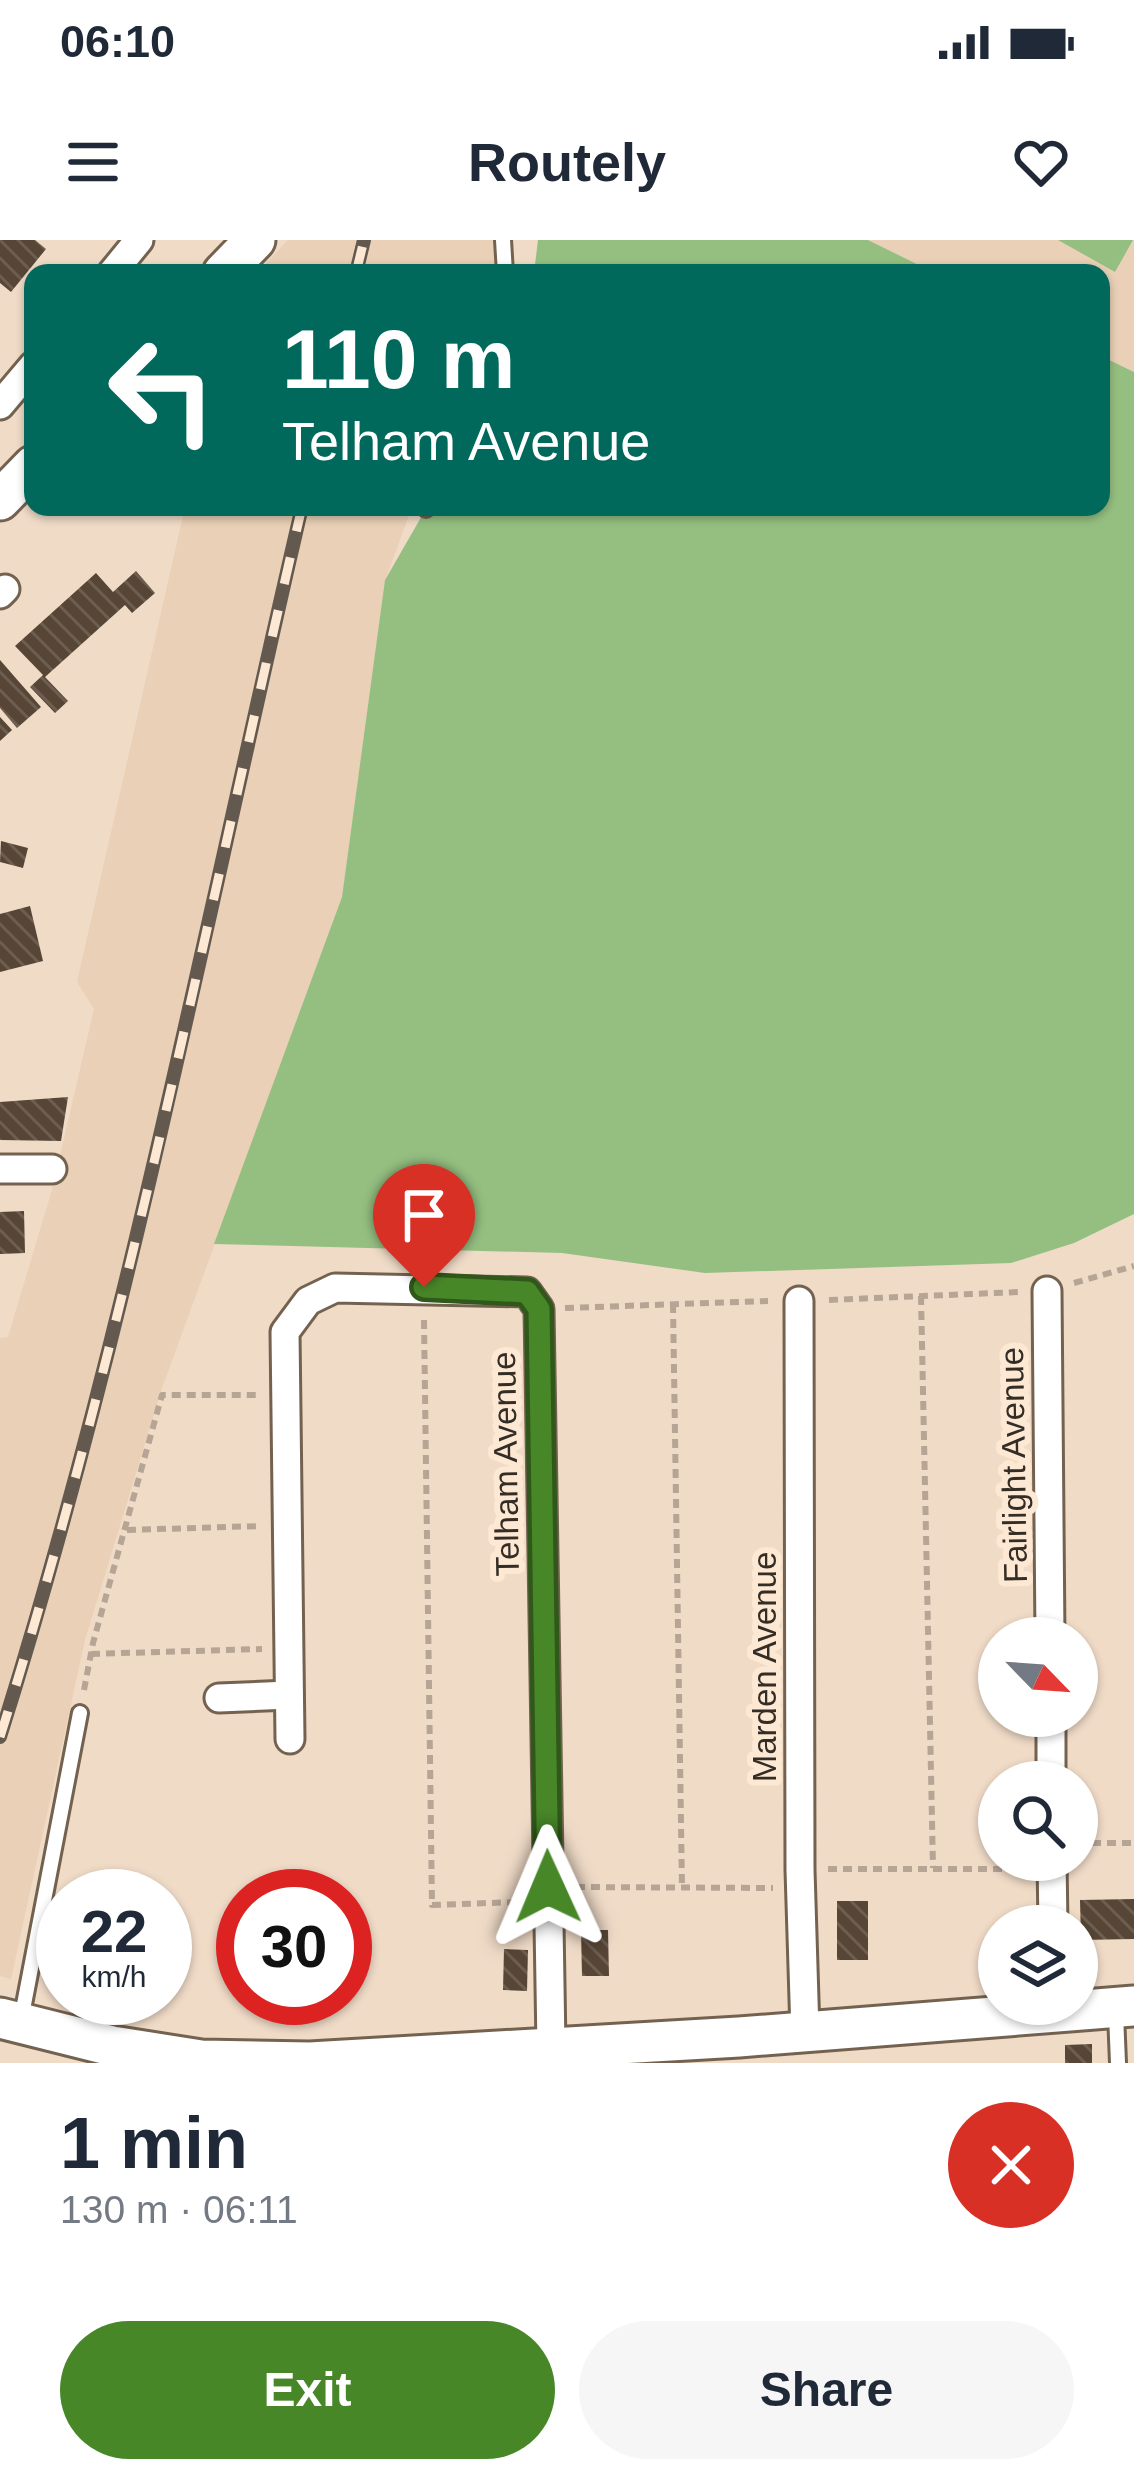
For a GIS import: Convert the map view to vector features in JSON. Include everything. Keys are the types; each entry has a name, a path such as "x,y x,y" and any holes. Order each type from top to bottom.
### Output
{"main road":[{"path":"232,264 255,240"},
{"path":"0,500 24,475"},
{"path":"10,2021 112,2046 201,2060 407,2061 551,2046 604,2053 739,2043 978,2017"}],"street":[{"path":"119,264 139,240"},
{"path":"0,406 24,377"},
{"path":"0,1169 52,1168"},
{"name":"Telham Avenue","path":"290,1739 285,1332 308,1301 335,1288 527,1292 539,1309 551,2046"},
{"name":"Fairlight Avenue","path":"1047,1291 1050,1617"},
{"name":"Marden Avenue","path":"800,1301 800,1879 806,2032"},
{"path":"219,1698 289,1695"}],"lane":[{"path":"10,2021 80,1713"},
{"path":"1118,2063 1125,2007"}],"path":[{"path":"539,1309 1047,1291 1134,1266"},
{"path":"424,1287 432,1906 548,1894 978,1867"},
{"path":"921,1296 933,1868"},
{"path":"673,1303 682,1888"},
{"path":"80,1713 91,1654 163,1395 286,1395"},
{"path":"127,1530 287,1525"},
{"path":"91,1654 289,1648"},
{"path":"1098,1843 1134,1843"}],"shaded area":[{"path":"288,240 496,240 497,264 265,264"},
{"path":"868,240 1134,240 1134,372 1110,360 1110,264 917,264"},
{"path":"183,516 409,516 385,581 342,897 162,1388 85,1640 11,1979 0,1976 0,1338 8,1337 52,1190 94,1009 77,982"}],"green space":[{"path":"538,240 868,240 917,264 535,264"},
{"path":"1058,240 1133,240 1115,272 1110,264 1101,264"},
{"path":"1110,360 1134,372 1134,1214 1074,1243 1011,1263 705,1273 562,1253 214,1244 342,897 385,580 422,516 1110,516"}],"building":[{"path":"0,240 35,240 46,249 34,264 24,264 24,276 11,292 0,283"},
{"path":"136,571 155,593 132,613 125,605 45,677 68,701 55,713 30,687 43,675 15,646 96,573 113,592"},
{"path":"0,660 41,707 17,728 0,708"},
{"path":"0,717 12,730 0,741"},
{"path":"1,841 28,848 23,868 0,862"},
{"path":"30,906 43,961 0,972 0,914"},
{"path":"68,1097 61,1141 0,1140 0,1102"},
{"path":"24,1211 25,1253 0,1254 0,1212"},
{"path":"1134,1899 1134,1939 1098,1940 1098,1905 1080,1905 1080,1900"},
{"path":"837,1901 868,1901 868,1960 837,1960"},
{"path":"581,1930 608,1930 609,1976 582,1976"},
{"path":"504,1949 528,1950 527,1991 503,1990"},
{"path":"1092,2044 1092,2063 1065,2063 1065,2045"}],"railway":[{"path":"358,264 364,240"},
{"path":"0,1737 46,1585 126,1279 300,516"}],"route":[{"path":"424,1287 527,1292 539,1309 548,1887"}]}
